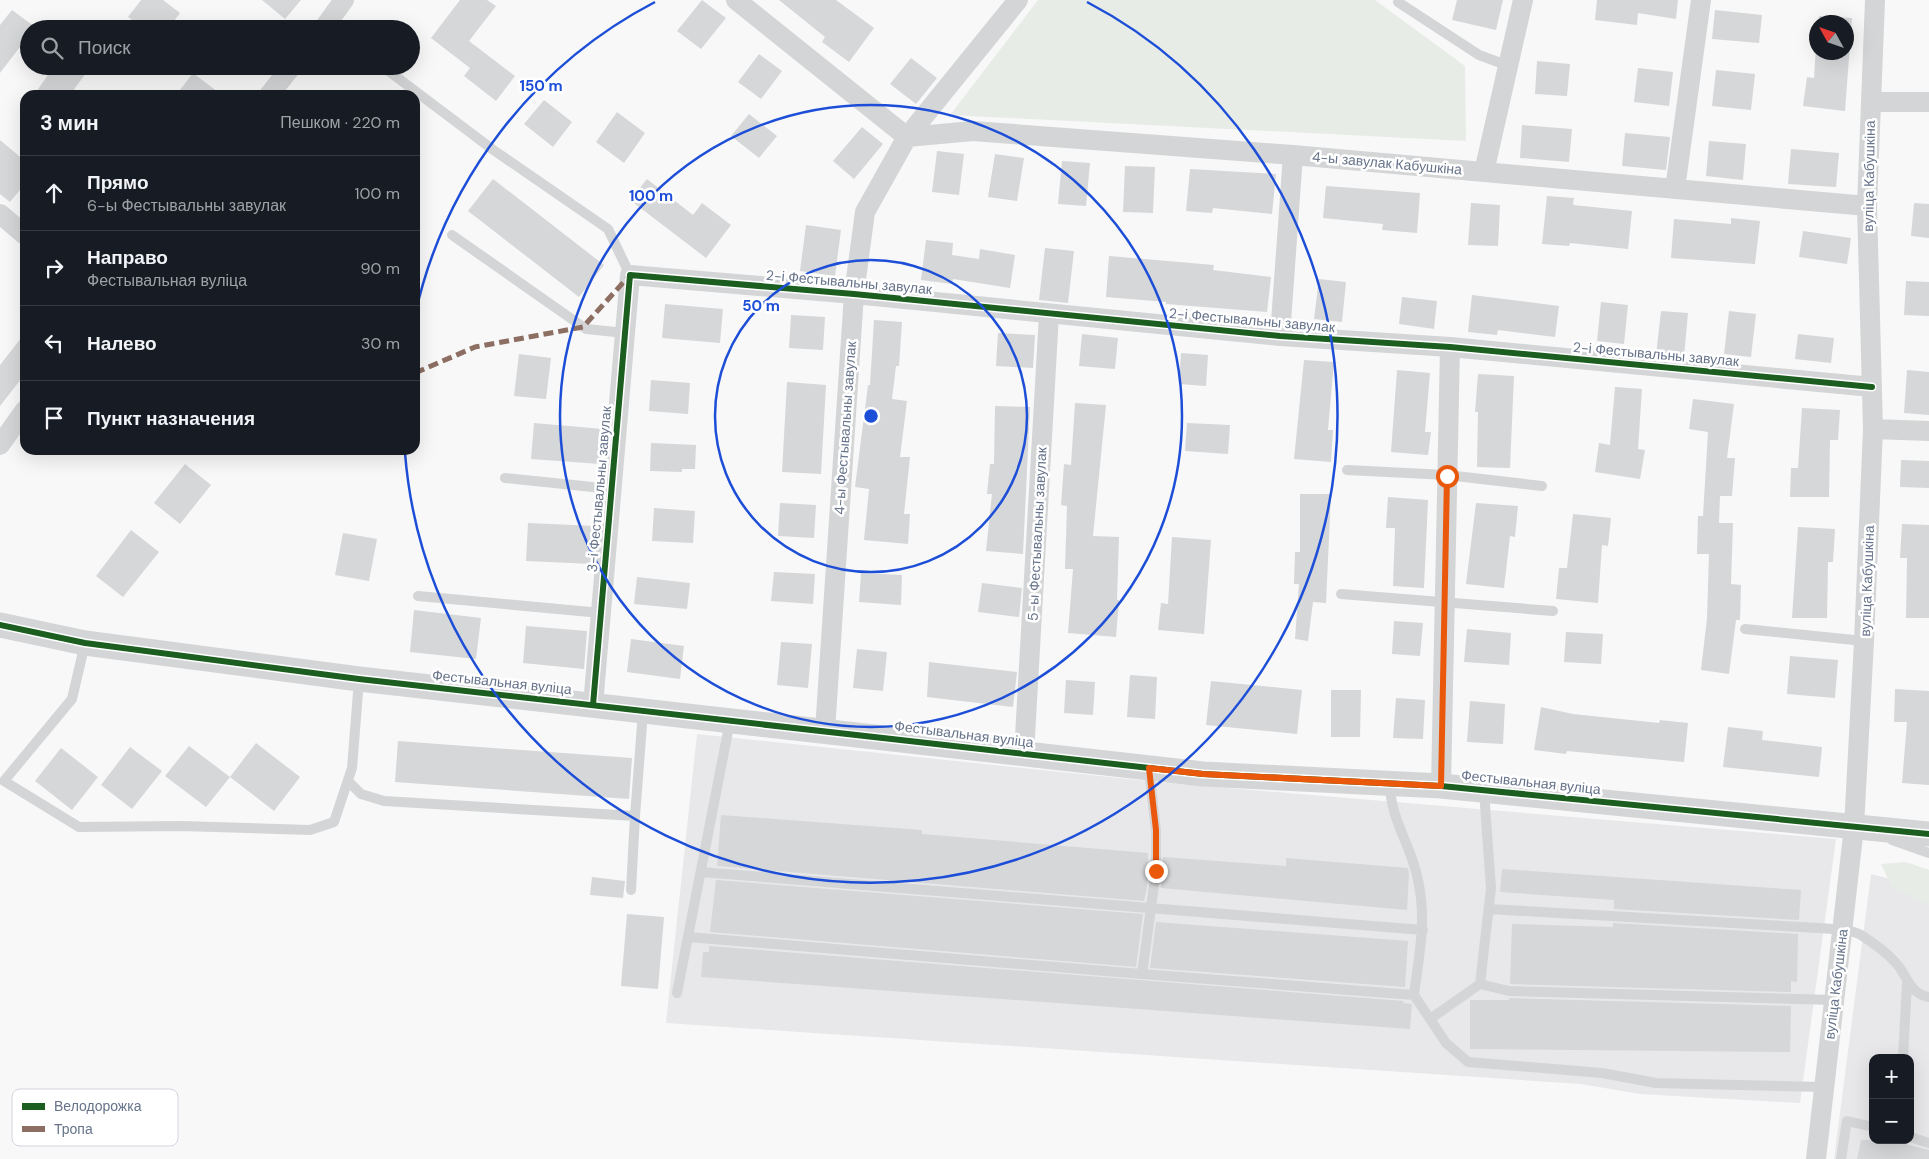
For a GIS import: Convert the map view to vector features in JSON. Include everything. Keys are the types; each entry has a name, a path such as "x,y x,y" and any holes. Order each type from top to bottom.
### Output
{"street":[{"path":"332,20 344,0"},
{"path":"736,0 907,137"},
{"name":"4-ы Фестывальны завулак","path":"825,731 854,294 865,212 907,137 1018,0"},
{"path":"1484,172 1523,0"},
{"path":"1674,189 1701,0"},
{"name":"вуліца Кабушкіна","path":"1816,1159 1854,826 1864,640 1873,430 1867,206 1875,0"},
{"path":"273,90 285,75"},
{"path":"1871,102 1929,102"},
{"name":"4-ы завулак Кабушкіна","path":"907,137 973,131 1293,155 1867,206"},
{"path":"1280,336 1293,155"},
{"path":"0,214 20,231"},
{"name":"2-і Фестывальны завулак","path":"630,275 854,294 1280,336 1450,347 1872,387"},
{"name":"3-і Фестывальны завулак","path":"593,705 630,275"},
{"name":"5-ы Фестывальны завулак","path":"1024,754 1049,314"},
{"path":"1441,786 1450,347"},
{"path":"0,444 20,417"},
{"path":"1873,430 1929,431"},
{"name":"Фестывальная вуліца","path":"0,625 85,644 359,678 1203,774 1441,786 1929,834"}],"lane":[{"path":"1398,2 1479,55 1509,66"},
{"path":"394,75 414,90"},
{"path":"420,95 492,149 608,229 630,275"},
{"path":"452,235 586,329 625,333"},
{"path":"1347,470 1447,476 1542,486"},
{"path":"506,478 612,489"},
{"path":"1341,594 1553,611"},
{"path":"418,596 601,613"},
{"path":"1746,629 1864,640"},
{"path":"85,644 72,699 2,783 79,827 182,826 310,830 334,822 352,768 359,678"},
{"path":"631,890 634,816 643,710"},
{"path":"677,993 730,720"},
{"path":"1142,974 1156,871 1156,830 1149,768"},
{"path":"348,781 361,794 384,801 634,816"},
{"path":"1390,783 1392,806 1418,878 1424,919 1414,995 1446,1043 1468,1062 1602,1074 1656,1083 1824,1087"},
{"path":"1430,1019 1480,984 1491,888 1484,790"},
{"path":"1854,826 1929,853"},
{"path":"701,872 1422,930"},
{"path":"1489,909 1809,927 1859,934 1894,960 1902,970 1907,983 1903,1054"},
{"path":"688,937 1414,995"},
{"path":"1907,983 1921,996 1929,996"},
{"path":"1480,984 1509,991 1835,1000"},
{"path":"1842,1159 1848,1121 1869,1126"},
{"path":"1914,1138 1929,1143"}],"shaded area":[{"path":"1038,0 1375,0 1465,66 1466,141 950,115"},
{"path":"697,734 1167,783 1836,839 1800,1103 1640,1094 1581,1084 666,1023"},
{"path":"1906,862 1929,870 1929,905 1892,887 1881,864"},
{"path":"1871,874 1929,889 1929,1159 1834,1159"}],"building":[{"path":"141,0 163,0 180,13 175,20 132,20 128,17"},
{"path":"262,0 301,0 285,19"},
{"path":"460,0 487,0 496,6 469,41 515,76 496,101 464,76 470,68 431,38"},
{"path":"702,0 726,18 701,49 677,31"},
{"path":"779,0 836,0 874,28 849,62 822,42 825,37"},
{"path":"1457,0 1503,0 1496,30 1452,20"},
{"path":"1597,0 1678,0 1676,19 1638,13 1637,25 1595,20"},
{"path":"12,10 26,20 20,20 20,47 0,73 0,25"},
{"path":"1715,10 1762,15 1759,43 1712,39"},
{"path":"759,54 782,71 761,99 738,82"},
{"path":"911,58 937,78 916,104 890,84"},
{"path":"1815,60 1849,60 1845,111 1803,106 1807,77 1814,78"},
{"path":"1537,61 1570,64 1567,96 1535,94"},
{"path":"1638,68 1673,72 1669,106 1634,102"},
{"path":"1716,70 1755,74 1751,110 1712,106"},
{"path":"48,75 85,75 74,90 37,90"},
{"path":"191,75 196,75 215,90 180,90"},
{"path":"544,100 572,122 553,147 524,124"},
{"path":"617,112 645,133 624,163 596,142"},
{"path":"749,114 777,136 759,158 731,136"},
{"path":"1522,125 1572,129 1569,162 1520,158"},
{"path":"862,127 883,144 854,179 833,161"},
{"path":"1625,133 1670,137 1666,170 1622,166"},
{"path":"0,140 20,157 20,190 10,202 0,194"},
{"path":"1709,141 1746,144 1743,180 1706,176"},
{"path":"1791,149 1839,153 1836,187 1788,184"},
{"path":"937,151 964,154 959,195 932,192"},
{"path":"995,154 1024,158 1017,201 988,197"},
{"path":"1062,161 1090,163 1086,206 1058,204"},
{"path":"1125,166 1155,167 1153,213 1123,212"},
{"path":"1190,169 1276,174 1272,214 1213,208 1212,213 1186,211"},
{"path":"493,179 604,265 579,297 468,211"},
{"path":"647,179 693,215 702,203 731,225 706,258 630,200"},
{"path":"1326,186 1420,193 1417,233 1382,230 1383,224 1323,218"},
{"path":"1547,196 1574,198 1573,205 1632,211 1628,249 1570,243 1569,246 1542,244"},
{"path":"1471,203 1500,205 1498,246 1468,245"},
{"path":"1914,203 1929,204 1929,238 1911,236"},
{"path":"1731,218 1760,221 1755,264 1671,258 1674,219 1731,224"},
{"path":"806,225 841,230 835,276 800,271"},
{"path":"1803,231 1851,238 1847,264 1799,257"},
{"path":"926,240 953,243 952,255 979,259 980,249 1015,255 1010,288 953,279 952,284 921,280"},
{"path":"1045,248 1074,251 1068,303 1039,300"},
{"path":"1109,256 1214,265 1213,270 1271,277 1267,312 1106,297"},
{"path":"1319,279 1346,282 1342,322 1314,319"},
{"path":"1906,281 1929,282 1929,316 1904,315"},
{"path":"1472,295 1559,306 1555,337 1498,330 1497,335 1468,332"},
{"path":"1402,297 1437,301 1434,329 1399,324"},
{"path":"1601,302 1628,305 1624,344 1597,341"},
{"path":"665,304 723,309 720,343 662,338"},
{"path":"1661,311 1688,313 1684,357 1656,355"},
{"path":"1729,311 1756,314 1751,357 1724,354"},
{"path":"791,315 825,317 823,350 789,348"},
{"path":"874,320 902,322 899,366 896,366 892,399 907,401 900,457 910,457 904,514 910,514 908,544 864,540 869,489 855,487 868,385 870,385"},
{"path":"998,333 1035,335 1033,368 996,366"},
{"path":"1082,334 1118,338 1115,369 1079,366"},
{"path":"1798,334 1834,338 1831,363 1795,359"},
{"path":"20,339 20,380 0,406 0,365"},
{"path":"1181,353 1208,355 1206,386 1179,384"},
{"path":"519,354 551,358 546,399 514,396"},
{"path":"1304,360 1334,362 1328,430 1333,430 1331,462 1294,459"},
{"path":"1397,370 1430,373 1425,432 1431,432 1428,455 1391,452"},
{"path":"1907,370 1929,372 1929,415 1904,413"},
{"path":"1478,374 1514,376 1510,468 1477,467 1478,412 1475,412"},
{"path":"651,380 690,383 688,414 649,411"},
{"path":"787,382 826,385 821,474 782,472"},
{"path":"1615,387 1642,389 1638,449 1645,450 1640,479 1595,472 1599,443 1610,445"},
{"path":"1693,399 1734,404 1727,458 1735,458 1732,496 1720,496 1719,523 1733,523 1731,584 1741,585 1740,620 1736,620 1729,674 1701,670 1707,618 1709,554 1697,554 1698,516 1703,516 1708,432 1689,429"},
{"path":"1075,403 1106,405 1093,536 1119,537 1117,600 1119,600 1116,637 1068,633 1073,569 1065,569 1067,506 1061,505 1064,464 1071,465"},
{"path":"995,406 1030,407 1023,554 986,551 992,494 987,494 990,464 994,464"},
{"path":"1802,408 1840,410 1838,440 1830,440 1829,497 1790,497 1791,468 1798,468"},
{"path":"534,423 603,429 600,464 531,459"},
{"path":"1187,423 1230,425 1228,454 1185,451"},
{"path":"651,443 696,445 695,469 682,469 682,472 650,471"},
{"path":"1901,460 1929,461 1929,488 1900,487"},
{"path":"185,464 211,485 180,524 154,503"},
{"path":"1300,494 1331,494 1326,603 1313,602 1308,641 1295,639 1299,584 1294,584 1295,552 1300,552"},
{"path":"1388,497 1428,500 1424,588 1393,586 1395,528 1386,528"},
{"path":"780,503 816,505 814,538 778,536"},
{"path":"1476,503 1518,506 1515,537 1510,536 1504,588 1466,584"},
{"path":"654,508 695,511 693,543 652,541"},
{"path":"1573,514 1611,518 1608,546 1602,545 1598,603 1556,599 1559,568 1567,568"},
{"path":"528,523 596,526 593,564 526,561"},
{"path":"1902,524 1929,525 1929,618 1906,618 1907,558 1900,558"},
{"path":"1798,527 1835,529 1833,562 1828,562 1827,618 1792,618"},
{"path":"131,530 159,552 123,597 96,576"},
{"path":"343,533 377,539 369,581 335,575"},
{"path":"1172,537 1211,540 1204,634 1158,630 1161,603 1168,604"},
{"path":"774,572 815,574 813,604 771,601"},
{"path":"861,573 902,575 901,605 859,602"},
{"path":"637,577 690,583 687,609 634,604"},
{"path":"982,583 1022,588 1019,617 978,612"},
{"path":"414,610 481,618 476,659 410,652"},
{"path":"1394,621 1423,623 1420,656 1392,654"},
{"path":"526,626 587,631 584,669 523,663"},
{"path":"1467,629 1511,633 1509,665 1464,662"},
{"path":"1566,632 1603,634 1601,664 1564,662"},
{"path":"631,639 684,646 680,679 627,672"},
{"path":"781,642 812,644 808,688 777,685"},
{"path":"857,649 887,652 883,691 853,688"},
{"path":"1790,656 1838,660 1835,698 1787,694"},
{"path":"929,662 1017,672 1013,707 927,697"},
{"path":"1130,675 1157,677 1155,719 1127,717"},
{"path":"1066,680 1095,682 1093,715 1064,713"},
{"path":"1211,681 1302,690 1297,734 1206,725"},
{"path":"1895,689 1929,691 1929,785 1902,783 1907,722 1894,722"},
{"path":"1331,690 1361,690 1360,737 1331,737"},
{"path":"1396,698 1425,700 1423,739 1393,738"},
{"path":"1470,701 1505,704 1503,744 1467,742"},
{"path":"1541,707 1573,714 1659,723 1660,720 1688,723 1684,762 1567,751 1566,754 1534,750"},
{"path":"1728,727 1763,731 1762,740 1822,747 1819,777 1723,767"},
{"path":"398,741 632,758 629,799 395,782"},
{"path":"256,743 300,777 274,811 230,777"},
{"path":"189,746 230,777 206,807 165,776"},
{"path":"130,747 162,771 132,809 101,785"},
{"path":"61,748 98,777 72,810 35,781"},
{"path":"721,815 922,830 922,834 1148,853 1147,887 1144,901 717,866"},
{"path":"1163,857 1286,866 1286,858 1408,868 1407,910 1161,888"},
{"path":"1502,869 1801,890 1799,920 1614,909 1614,900 1500,892"},
{"path":"592,877 625,881 623,898 590,895"},
{"path":"716,880 1143,914 1136,967 710,932"},
{"path":"627,914 664,917 658,989 621,986"},
{"path":"1156,922 1408,941 1405,987 1150,968"},
{"path":"1613,923 1798,934 1797,982 1791,981 1791,992 1510,984 1512,924 1613,927"},
{"path":"709,946 1404,1001 1403,1003 1412,1004 1410,1029 701,977 703,952 709,952"},
{"path":"1509,998 1791,1006 1790,1052 1470,1049 1470,1000 1509,1000"},
{"path":"1861,1140 1869,1140 1869,1144 1905,1144 1929,1150 1929,1159 1857,1159"}],"marked path":[{"path":"420,371 475,347 583,327 630,275"}],"cycle path":[{"path":"593,705 630,275 854,294 1280,336 1450,347 1872,387"},
{"path":"0,625 85,643 359,679 1203,774 1441,786 1929,834"}],"route":[{"path":"1156,871 1156,830 1149,768 1203,774 1441,786 1447,476"}]}
